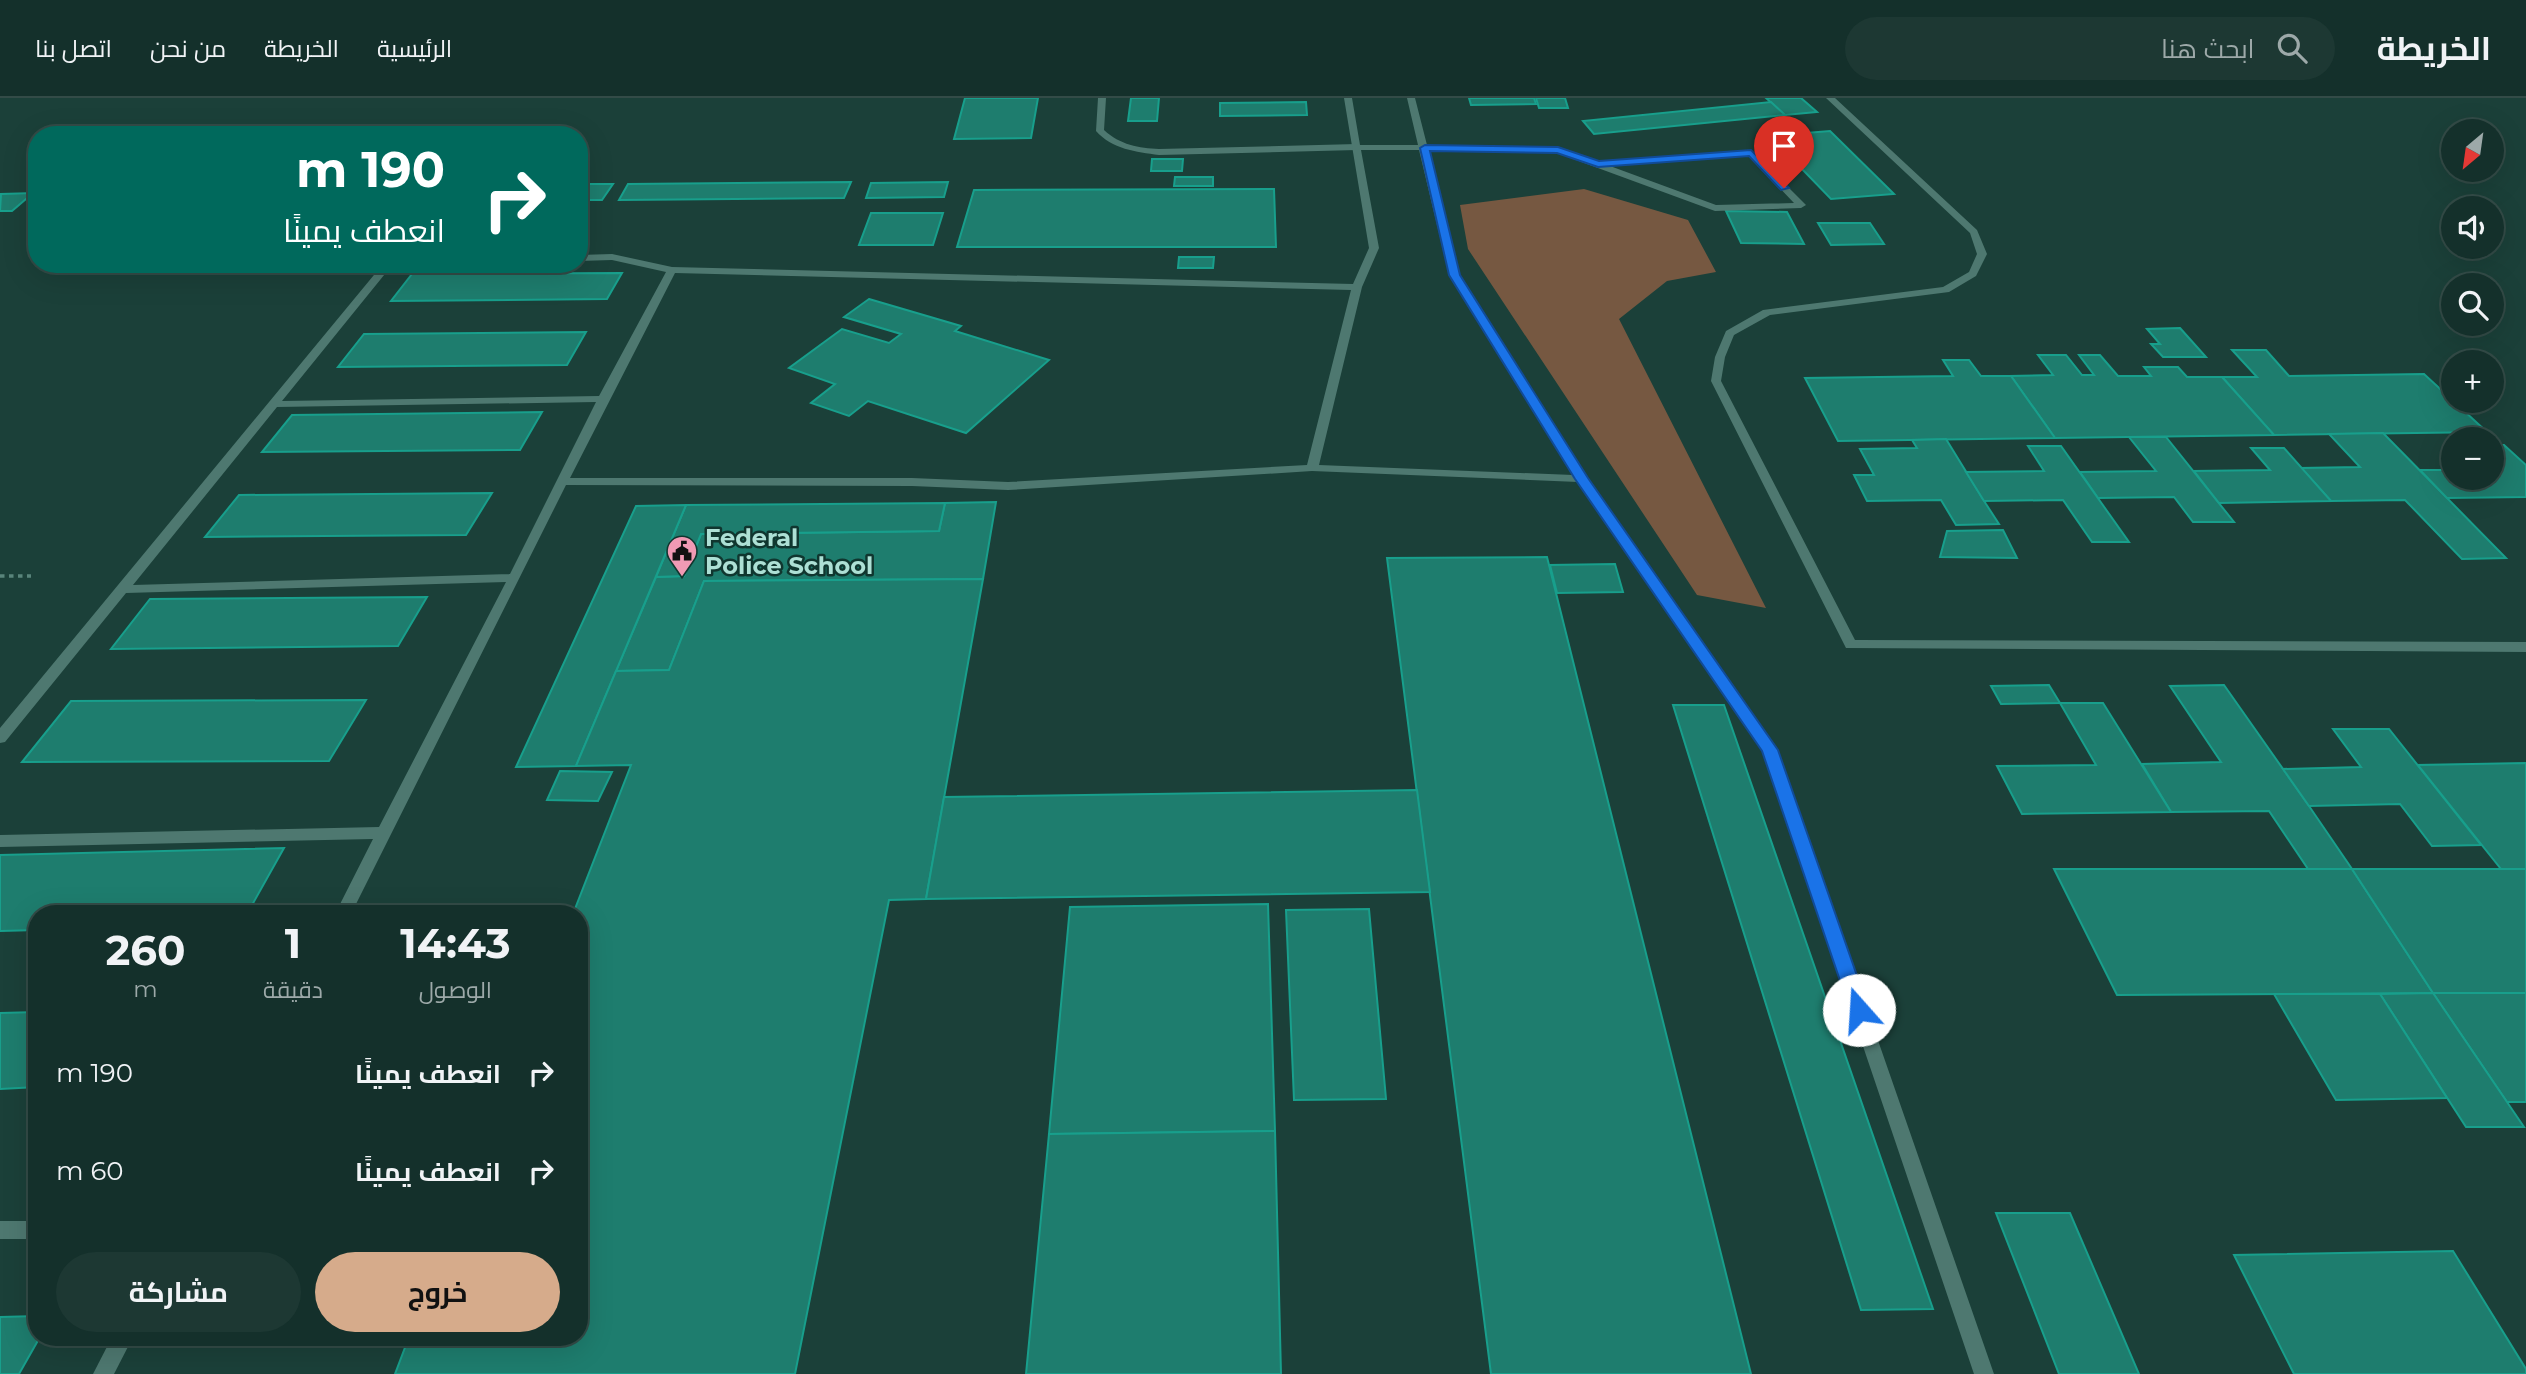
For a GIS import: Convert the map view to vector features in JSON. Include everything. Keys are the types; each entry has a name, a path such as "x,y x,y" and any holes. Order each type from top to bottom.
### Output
{"street":[{"path":"1102,98 1100,131 1107,139 1138,150 1159,152 1357,147 1558,150 1715,208 1801,205 1751,153 1598,164"},
{"path":"1312,468 1357,287 1374,248 1348,98"},
{"path":"1411,98 1454,275 1581,479 1770,750 1984,1374"},
{"path":"1830,98 1974,232 1982,254 1973,274 1946,290 1767,312 1730,333 1720,357 1716,381 1851,645 2526,647"},
{"path":"588,258 612,257 672,270 1357,287"},
{"path":"348,905 603,399 672,270"},
{"path":"0,737 381,273"},
{"path":"273,404 603,399"},
{"path":"562,481 898,482 1009,486 1312,468 1581,479"},
{"path":"122,589 514,578"},
{"path":"0,841 384,833"},
{"path":"0,1230 28,1230"},
{"path":"103,1374 118,1346"}],"path":[{"path":"0,576 31,576"}],"shaded area":[{"path":"1584,189 1688,220 1716,272 1667,281 1619,319 1766,608 1697,595 1468,249 1460,205"}],"building":[{"path":"965,98 1038,98 1031,138 954,139"},
{"path":"1131,98 1159,98 1157,121 1128,121"},
{"path":"1469,98 1534,98 1536,104 1471,105"},
{"path":"1536,98 1565,98 1568,108 1539,108"},
{"path":"1766,98 1801,98 1817,112 1785,115"},
{"path":"1306,102 1307,115 1220,116 1220,103"},
{"path":"1771,102 1785,115 1594,134 1583,121"},
{"path":"1830,131 1894,194 1831,199 1770,136"},
{"path":"1152,159 1183,159 1182,171 1151,171"},
{"path":"1175,177 1213,177 1213,186 1174,186"},
{"path":"851,182 844,198 619,200 628,184"},
{"path":"948,182 944,197 866,198 871,183"},
{"path":"588,184 613,184 602,200 588,200"},
{"path":"1274,189 1276,247 957,247 974,190"},
{"path":"28,193 28,197 12,211 0,211 1,194"},
{"path":"1726,211 1787,212 1804,244 1741,243"},
{"path":"871,213 943,213 933,245 859,245"},
{"path":"1818,223 1870,223 1884,244 1831,245"},
{"path":"1179,257 1214,257 1213,268 1178,268"},
{"path":"622,273 607,299 391,301 412,274"},
{"path":"869,299 961,326 955,331 1049,360 966,433 868,401 849,416 811,403 835,384 789,368 842,329 889,343 901,334 844,317"},
{"path":"2180,328 2206,357 2163,357 2151,344 2160,344 2147,329"},
{"path":"586,332 567,365 338,367 364,334"},
{"path":"2232,350 2266,350 2289,376 2424,374 2441,390 2441,413 2466,413 2482,427 2441,427 2441,433 2274,435 2222,377 2257,377"},
{"path":"2038,355 2066,355 2082,375 2094,375 2079,355 2100,355 2118,376 2151,376 2144,367 2178,367 2187,377 2222,377 2274,435 2055,438 2011,376 2053,375"},
{"path":"1943,360 1969,360 1981,376 2011,376 2055,438 1838,441 1805,378 1953,376"},
{"path":"542,412 520,450 262,452 292,415"},
{"path":"2383,433 2506,558 2462,559 2405,500 2331,501 2301,468 2360,467 2329,434"},
{"path":"2129,437 2166,437 2234,522 2193,522 2174,497 2098,498 2080,472 2156,471"},
{"path":"1946,439 1999,524 1956,525 1941,500 1867,501 1854,475 1874,475 1860,449 1917,448 1912,440"},
{"path":"2504,445 2526,465 2526,497 2447,498 2420,470 2441,470 2441,490 2504,490"},
{"path":"2028,446 2061,446 2129,542 2092,542 2063,500 1984,501 1966,472 2044,471"},
{"path":"2251,448 2284,448 2331,501 2219,503 2194,471 2270,470"},
{"path":"492,493 466,535 205,537 239,495"},
{"path":"996,502 983,579 704,581 669,670 616,671 656,577 684,576 701,534 939,531 945,503"},
{"path":"945,503 939,531 701,534 684,576 656,577 686,505"},
{"path":"686,505 576,766 516,767 636,506"},
{"path":"2003,530 2017,558 1940,557 1947,531"},
{"path":"1547,557 1751,1374 1491,1374 1387,558"},
{"path":"1615,564 1623,592 1557,593 1550,565"},
{"path":"983,579 926,899 889,900 795,1374 395,1374 406,1346 588,1346 588,905 577,905 631,765 576,766 616,671 669,670 704,581"},
{"path":"427,597 398,646 111,649 150,599"},
{"path":"2049,685 2060,703 2001,704 1991,686"},
{"path":"2224,685 2352,869 2308,869 2269,811 2171,812 2142,764 2221,762 2170,686"},
{"path":"366,700 329,761 22,762 71,701"},
{"path":"2060,703 2103,703 2171,812 2022,814 1997,766 2096,765"},
{"path":"1673,705 1724,705 1933,1309 1861,1310"},
{"path":"2333,729 2389,729 2481,845 2432,846 2400,804 2309,806 2283,769 2361,767"},
{"path":"2526,763 2526,869 2501,869 2418,765"},
{"path":"560,771 612,772 598,801 547,800"},
{"path":"1417,790 1430,892 926,899 944,797"},
{"path":"284,848 252,905 28,905 28,930 0,931 0,855"},
{"path":"2054,869 2352,869 2433,993 2117,995"},
{"path":"2352,869 2526,869 2526,993 2433,993"},
{"path":"1268,904 1275,1131 1049,1134 1070,907"},
{"path":"1369,909 1386,1099 1294,1100 1286,910"},
{"path":"2433,993 2526,993 2526,1102 2507,1102"},
{"path":"2433,993 2524,1127 2466,1127 2380,994"},
{"path":"2274,994 2380,994 2447,1098 2336,1100"},
{"path":"28,1012 28,1087 0,1089 0,1013"},
{"path":"1275,1131 1281,1374 1026,1374 1049,1134"},
{"path":"1996,1213 2070,1213 2139,1374 2059,1374"},
{"path":"2453,1251 2526,1369 2526,1374 2294,1374 2234,1255"},
{"path":"28,1316 28,1346 35,1346 19,1374 0,1374 0,1317"}],"place":[{"name":"Federal Police School","path":"682,578"}],"route":[{"path":"1784,188 1751,153 1598,164 1558,150 1425,148 1454,275 1581,479 1770,750 1859,1010"}]}
